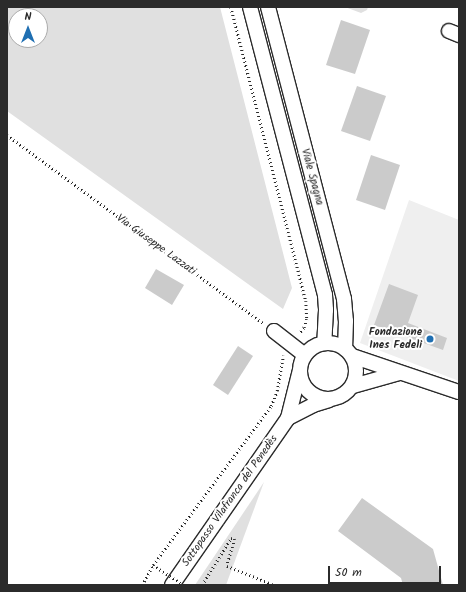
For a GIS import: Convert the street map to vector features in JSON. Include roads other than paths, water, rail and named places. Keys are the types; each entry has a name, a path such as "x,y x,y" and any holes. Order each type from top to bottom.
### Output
{"street":[{"name":"Viale Spagna","path":"250,7 325,295 326,310 324,343"},
{"name":"Viale Spagna","path":"268,7 344,299 349,352"},
{"path":"274,331 305,355"},
{"path":"349,352 356,366 356,376 353,386 347,393 339,398 329,400 318,398 308,392 302,382 300,370 305,355 310,349 324,343 335,344 349,352 399,373 459,392"},
{"name":"Sottopasso Vilafranca del Penedès","path":"172,585 288,418 300,370"},
{"path":"353,386 399,373"},
{"name":"Sottopasso Vilafranca del Penedès","path":"288,418 313,405 329,400"}],"place":[{"name":"Fondazione Ines Fedeli","path":"430,339"}]}
